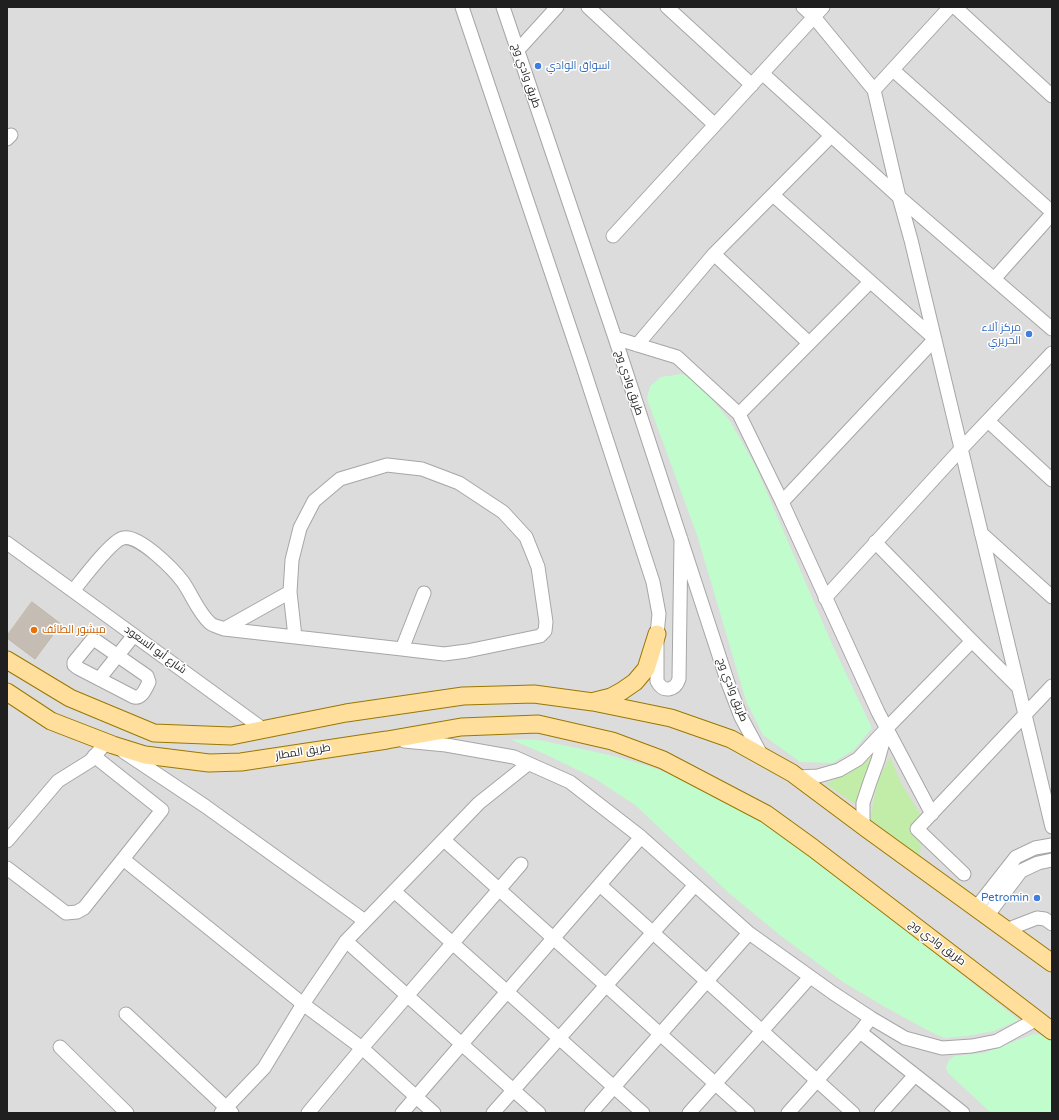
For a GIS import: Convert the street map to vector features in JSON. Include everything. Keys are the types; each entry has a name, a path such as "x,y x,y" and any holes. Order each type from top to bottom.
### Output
{"main road":[{"path":"593,702 611,697 635,682 646,669 657,634"},
{"path":"7,660 70,698 154,733 231,736 346,713 463,696 534,694 593,702 671,718 731,739 792,773 1052,963"},
{"name":"طريق المطار","path":"7,692 51,721 110,744 145,755 210,763 241,762 387,740 461,727 538,724 612,741"},
{"name":"طريق وادي وج","path":"612,741 663,760 766,814 813,848 1052,1031"}],"street":[{"path":"462,7 653,582 660,614 657,634 657,682 663,688 667,689 675,687 679,679 681,539"},
{"name":"طريق وادي وج","path":"503,7 615,338 728,683 741,717 762,756"},
{"path":"517,51 557,7"},
{"path":"588,7 715,125"},
{"path":"667,7 752,85"},
{"path":"803,7 814,17 874,90 1051,822"},
{"path":"613,236 823,7"},
{"path":"874,90 950,7"},
{"path":"955,7 1052,96"},
{"path":"893,70 1052,213 994,279"},
{"path":"762,73 900,197 1052,329"},
{"path":"637,345 714,254 831,136"},
{"path":"773,195 934,339"},
{"path":"714,254 809,343"},
{"path":"739,414 870,282"},
{"path":"615,338 676,356 739,414 782,502 886,729 932,814"},
{"path":"782,502 934,339"},
{"path":"825,598 961,449 1052,353"},
{"path":"988,421 1052,480"},
{"path":"73,591 112,545 123,538 134,540 146,546 169,566 183,582 202,613 211,623 224,629 444,654 467,651 540,636 545,631 546,622 538,567 526,536 503,512 459,483 422,468 387,465 340,479 314,501 300,528 292,560 290,592 295,637"},
{"path":"981,533 1052,597"},
{"path":"875,542 1018,686"},
{"name":"شارع أبو السعود","path":"7,543 264,729"},
{"path":"224,629 290,592"},
{"path":"402,649 424,593"},
{"path":"98,679 134,635"},
{"path":"92,640 95,640 147,676 149,678 149,682 140,697 134,698 98,679 74,665 74,662 92,640"},
{"path":"798,777 818,776 839,770 858,759 972,641"},
{"path":"964,874 917,829 1052,686"},
{"path":"863,825 863,803 878,760 886,729"},
{"path":"387,740 446,745 514,757 570,782 641,837 749,933 832,993 905,1038 942,1048 972,1046 997,1041 1037,1019"},
{"path":"7,841 58,781 90,761 94,756 110,744 205,806 365,921"},
{"path":"7,868 66,913 77,912 84,908 162,810 94,756"},
{"path":"126,1014 226,1111 264,1068 303,1004 346,941 479,803 528,764"},
{"path":"402,1113 641,837"},
{"path":"444,840 748,1113"},
{"path":"982,912 1016,857 1034,848 1052,845"},
{"path":"123,859 303,1004 362,1048 434,1113"},
{"path":"982,912 1021,871 1038,863 1052,860"},
{"path":"308,1113 362,1048 521,864"},
{"path":"600,885 853,1113"},
{"path":"493,1113 695,885"},
{"path":"394,891 643,1113"},
{"path":"1006,930 1037,918 1045,919 1052,924"},
{"path":"591,1113 749,933"},
{"path":"346,941 539,1113"},
{"path":"689,1113 810,978"},
{"path":"788,1113 871,1018"},
{"path":"860,1032 963,1113"},
{"path":"60,1047 127,1113"},
{"path":"881,1113 915,1075"}],"shaded area":[{"path":"7,7 1052,7 1052,1113 7,1113"}],"green space":[{"path":"682,374 696,380 730,421 756,467 832,644 872,728 855,749 833,763 800,762 763,735 746,701 697,535 647,399 650,386 661,377"},
{"path":"510,739 539,740 610,755 648,766 681,778 752,813 857,891 1019,1020 994,1031 967,1036 944,1038 885,1007 843,982 781,936 730,894 635,805 594,778"},
{"path":"878,753 864,778 855,804 826,784 852,770"},
{"path":"890,757 902,785 922,817 920,857 870,819 878,780"},
{"path":"1034,1034 1043,1035 1052,1040 1052,1113 991,1113 948,1073 946,1067 949,1060 954,1056 984,1053"}],"building":[{"name":"مبشور الطائف","path":"32,602 61,624 35,659 7,638"}],"place":[{"name":"اسواق الوادي","path":"538,66"},
{"name":"مركز آلاء الحريري","path":"1029,334"},
{"name":"مبشور الطائف","path":"34,630"},
{"name":"Petromin","path":"1037,898"}]}
